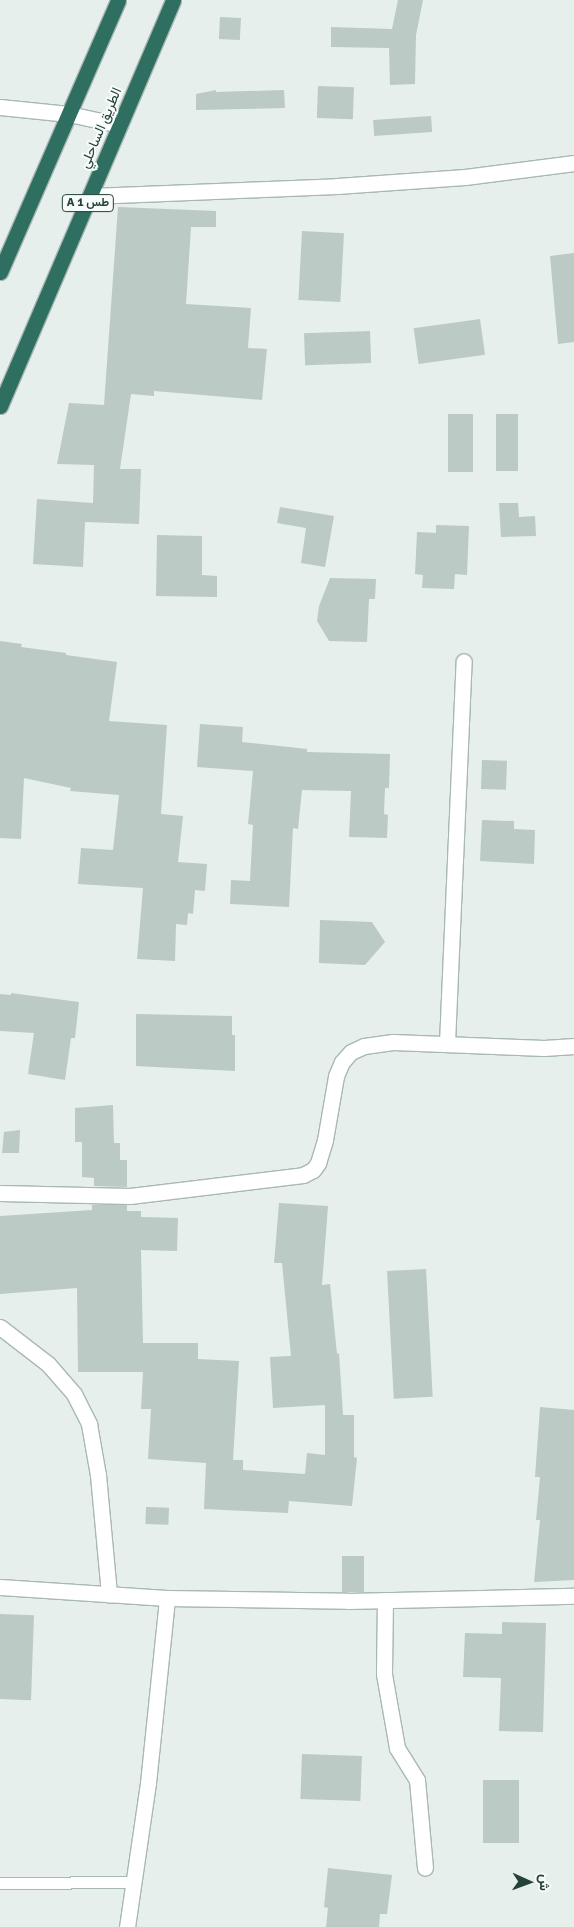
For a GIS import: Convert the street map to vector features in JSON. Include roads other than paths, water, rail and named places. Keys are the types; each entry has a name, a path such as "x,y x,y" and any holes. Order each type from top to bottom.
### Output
{"highway":[{"path":"0,272 118,0"},
{"name":"الطريق الساحلي","path":"0,406 174,0"}],"street":[{"path":"0,107 68,114 120,125"},
{"path":"91,196 336,186 465,177 574,164"},
{"path":"448,1044 464,661"},
{"path":"0,1193 130,1196 303,1175 313,1170 318,1163 325,1140 336,1076 342,1062 351,1052 364,1046 393,1042 544,1048 574,1046"},
{"path":"0,1327 48,1364 74,1394 89,1424 98,1476 109,1594"},
{"path":"0,1586 167,1598 385,1600 574,1596"},
{"path":"127,1927 153,1746 167,1598"},
{"path":"385,1600 384,1674 397,1748 417,1780 425,1868"}],"lane":[{"path":"0,1883 133,1882"}]}
